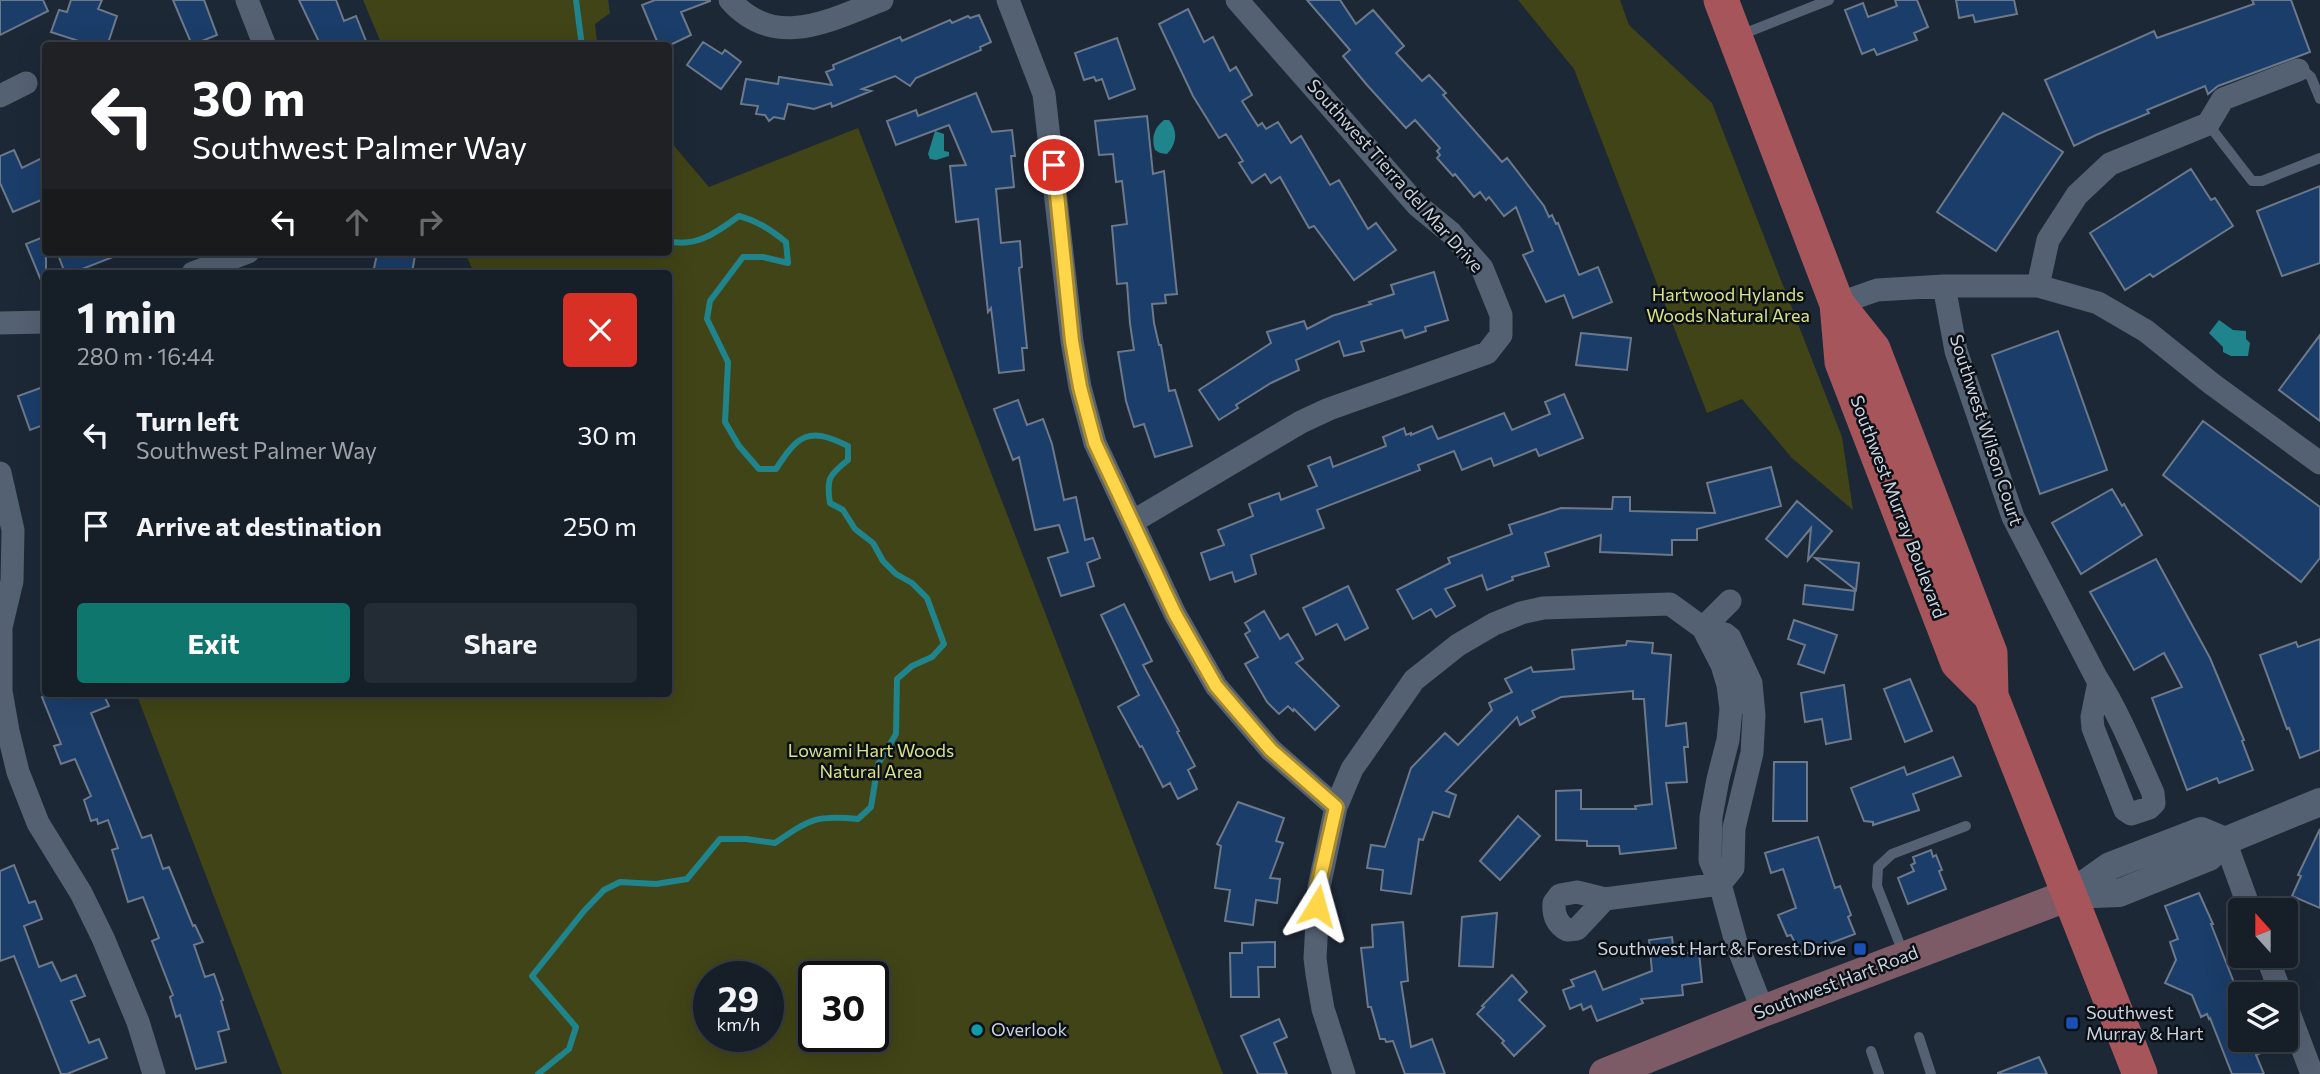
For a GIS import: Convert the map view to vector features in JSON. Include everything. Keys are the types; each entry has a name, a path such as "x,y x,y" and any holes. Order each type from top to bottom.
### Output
{"main road":[{"name":"Southwest Murray Boulevard","path":"1721,0 1838,304 1873,349 1990,653 1991,696 2140,1074"},
{"name":"Southwest Hart Road","path":"1605,1074 1655,1060 1763,1011 2069,895"}],"street":[{"path":"247,0 263,42"},
{"path":"730,0 741,12 778,29 816,26 882,0"},
{"path":"1008,0 1044,94 1072,341 1080,387 1095,443 1175,614 1216,686 1271,750 1336,807"},
{"name":"Southwest Tierra del Mar Drive","path":"1132,522 1301,422 1329,409 1487,353 1501,335 1501,315 1482,268 1451,233 1417,205 1237,0"},
{"path":"2038,286 2048,240 2077,195 2110,164 2208,124 2223,99 2298,71"},
{"path":"0,96 26,83"},
{"path":"201,270 238,256"},
{"path":"1838,304 1877,290 1944,286 2038,286 2098,303 2146,331 2212,384 2320,463"},
{"name":"Southwest Wilson Court","path":"1944,286 1956,351 2012,517 2116,709 2153,793 2154,803 2131,814 2125,810 2093,728 2092,717 2099,682"},
{"path":"0,323 42,322"},
{"path":"0,473 13,530 12,582 0,627 1,691 18,772 38,823 81,893 103,937 138,1022 155,1074"},
{"path":"1703,628 1730,601"},
{"path":"1344,1074 1324,1009 1315,958 1318,887 1336,807 1352,769 1413,680 1458,645 1494,624 1521,613 1544,608 1671,604 1703,628 1728,685 1731,709 1728,740 1711,817 1710,860 1720,884 1736,942 1763,1011"},
{"name":"Southwest Hart Road","path":"2069,895 2119,893 2209,857 2225,841 2320,802"},
{"path":"2225,841 2246,898"},
{"path":"1605,899 1720,884"},
{"path":"2298,1037 2312,1074"}],"lane":[{"path":"1735,37 1829,0"},
{"path":"2298,71 2303,70 2311,77 2320,99"},
{"path":"2208,124 2252,181 2262,181 2320,158"},
{"path":"1905,957 1877,886 1878,867 1892,854 1966,826"},
{"path":"1919,1037 1931,1074"},
{"path":"1871,1051 1880,1074"}],"green space":[{"path":"363,0 608,0 610,13 595,24 597,42 381,42"},
{"name":"Hartwood Hylands Woods Natural Area","path":"1518,0 1620,0 1629,25 1712,103 1842,437 1853,510 1792,458 1742,399 1707,413 1574,69"},
{"name":"Lowami Hart Woods Natural Area","path":"858,128 1223,1074 282,1074 138,697 672,697 672,270 473,270 467,256 672,256 672,144 709,187"}],"shaded area":[{"path":"1164,120 1169,120 1175,133 1173,146 1167,154 1155,150 1153,141 1158,126"},
{"path":"935,131 944,134 944,151 949,152 949,156 936,160 930,159 928,154"},
{"path":"2219,320 2233,330 2246,331 2246,339 2250,343 2248,356 2231,356 2223,352 2223,347 2209,333"}],"building":[{"path":"0,0 43,0 48,11 0,35"},
{"path":"71,0 102,0 98,9 117,16 108,42 79,42 51,32 59,10 67,12"},
{"path":"173,0 204,0 217,35 200,42 191,42"},
{"path":"299,0 336,0 344,21 356,16 366,42 319,42"},
{"path":"655,0 710,0 681,12 691,35 672,44 657,42 642,5"},
{"path":"1307,0 1340,0 1356,24 1373,10 1404,46 1396,53 1422,81 1429,75 1446,93 1443,95 1502,162 1507,158 1544,206 1549,217 1552,215 1556,224 1558,223 1579,275 1598,267 1612,302 1573,318 1564,295 1546,302 1523,255 1533,251 1516,207 1504,216 1489,197 1486,200 1480,192 1474,197 1437,158 1440,148 1415,120 1406,128 1367,85 1343,56 1350,50"},
{"path":"1895,0 1917,0 1928,27 1914,33 1917,40 1877,55 1874,49 1862,54 1845,10 1863,3 1868,17 1897,6"},
{"path":"1956,0 2014,0 2017,14 1975,22 1973,15 1959,18"},
{"path":"2252,0 2291,0 2310,52 2218,86 2208,94 2205,86 2147,110 2149,113 2074,146 2045,80 2154,31 2157,38 2254,4"},
{"path":"1188,9 1204,42 1213,37 1230,71 1236,67 1252,95 1242,101 1258,126 1262,123 1266,129 1278,122 1291,143 1301,136 1330,185 1339,180 1368,229 1376,223 1396,250 1354,280 1314,226 1309,228 1280,177 1271,183 1265,174 1252,183 1239,163 1243,161 1226,134 1219,138 1193,96 1159,24"},
{"path":"979,15 991,42 980,47 981,50 916,78 910,86 895,76 862,89 871,91 832,107 831,103 814,109 788,104 784,119 774,117 769,121 765,115 756,114 758,106 741,104 746,79 778,84 779,77 832,85 826,72 834,69 833,65 900,37 902,41 950,20 952,23 968,16 970,18"},
{"path":"1117,38 1135,89 1109,99 1102,79 1096,81 1094,77 1084,80 1075,53"},
{"path":"703,42 722,54 725,50 741,62 721,89 687,65"},
{"path":"976,93 992,132 1012,130 1014,187 996,189 1001,243 1020,241 1022,267 1019,268 1027,348 1022,348 1024,370 999,373 991,308 988,312 978,219 956,222 950,166 966,165 949,125 896,145 887,121 916,110 918,116"},
{"path":"2003,113 2063,152 1996,251 1937,212"},
{"path":"1147,116 1153,174 1164,171 1177,294 1165,295 1166,303 1152,304 1154,323 1169,391 1175,390 1192,446 1155,457 1144,424 1134,427 1126,401 1118,352 1134,350 1127,283 1117,284 1112,226 1127,224 1122,181 1116,182 1113,154 1099,155 1095,121"},
{"path":"14,150 22,168 42,158 42,200 13,212 0,183 0,156"},
{"path":"2191,169 2211,200 2215,198 2233,226 2153,277 2150,274 2125,290 2090,233"},
{"path":"2320,186 2320,263 2282,276 2257,211"},
{"path":"42,238 42,256 46,256 46,270 42,270 42,283 26,244"},
{"path":"59,256 115,256 80,270 64,270"},
{"path":"377,256 415,256 412,270 374,270"},
{"path":"1434,272 1448,320 1425,327 1426,331 1405,338 1402,330 1361,342 1364,351 1344,356 1339,341 1296,360 1299,370 1271,383 1236,405 1238,408 1219,420 1199,390 1271,343 1267,332 1304,321 1307,329 1332,316 1394,294 1391,285"},
{"path":"2058,331 2107,470 2040,494 1992,355"},
{"path":"1581,333 1631,338 1627,370 1576,365"},
{"path":"2320,335 2320,421 2279,390"},
{"path":"42,387 42,426 30,430 18,396"},
{"path":"1564,394 1583,438 1539,456 1536,449 1494,466 1491,458 1462,470 1454,451 1418,465 1420,470 1317,510 1324,528 1251,555 1256,574 1235,582 1232,572 1210,580 1201,553 1224,545 1218,530 1253,516 1249,504 1279,493 1281,500 1317,486 1308,466 1330,457 1333,467 1386,446 1383,437 1404,428 1406,435 1411,435 1432,426 1438,439 1504,413 1512,430 1550,414 1545,402"},
{"path":"1018,400 1027,425 1043,419 1052,444 1064,500 1076,497 1085,540 1093,538 1100,558 1087,563 1094,586 1061,596 1048,558 1068,552 1059,525 1035,530 1019,457 1013,460 994,409"},
{"path":"2203,421 2320,507 2320,558 2301,582 2163,475"},
{"path":"1771,467 1781,506 1697,529 1697,540 1672,540 1672,555 1600,552 1601,535 1545,553 1549,566 1512,577 1513,580 1487,590 1482,575 1445,589 1455,606 1436,617 1431,609 1413,619 1397,590 1450,563 1448,558 1512,534 1509,525 1561,508 1612,509 1613,497 1630,497 1630,511 1715,513 1707,483"},
{"path":"2112,489 2142,535 2081,574 2052,523"},
{"path":"1797,501 1832,531 1808,560 1811,528 1787,557 1766,539"},
{"path":"1815,558 1859,563 1856,590"},
{"path":"2156,559 2210,658 2244,740 2242,741 2253,770 2219,783 2217,778 2187,790 2152,698 2182,687 2164,653 2134,670 2090,592"},
{"path":"1805,585 1855,591 1853,610 1803,604"},
{"path":"1348,586 1368,628 1345,640 1337,624 1316,635 1303,608"},
{"path":"1124,604 1152,661 1143,665 1195,766 1188,770 1197,789 1178,799 1170,783 1163,787 1118,707 1139,695 1101,615"},
{"path":"1264,611 1280,639 1288,634 1303,659 1296,663 1339,706 1315,730 1288,706 1279,714 1267,702 1245,664 1258,657 1245,634 1250,631 1245,623"},
{"path":"1794,620 1837,635 1824,673 1798,664 1805,645 1788,639"},
{"path":"2320,639 2320,750 2300,758 2260,655 2296,642 2298,647"},
{"path":"1627,641 1653,643 1652,653 1671,655 1666,726 1686,723 1688,747 1684,747 1687,782 1666,783 1676,848 1620,854 1619,846 1587,846 1587,841 1556,840 1556,791 1581,790 1581,809 1636,809 1635,806 1652,804 1644,699 1633,699 1633,691 1561,697 1532,711 1535,717 1520,725 1517,717 1446,791 1456,795 1449,817 1433,812 1423,840 1419,839 1411,894 1381,890 1383,870 1367,868 1371,845 1385,847 1411,768 1445,733 1458,745 1492,710 1489,703 1512,692 1505,679 1531,667 1533,672 1574,669 1572,650 1626,645"},
{"path":"1910,679 1932,731 1905,742 1884,689"},
{"path":"1844,685 1851,739 1826,744 1822,719 1805,722 1801,693"},
{"path":"42,697 105,697 109,706 91,713 142,838 151,835 163,869 169,867 193,926 195,925 203,942 194,945 205,977 214,974 223,1000 221,1001 229,1029 218,1032 226,1062 196,1069 180,1015 176,1017 170,997 173,995 152,941 159,938 143,897 128,902 112,850 118,848 108,820 98,824 97,819 91,821 84,800 91,796 75,759 61,764 54,746 61,744"},
{"path":"1953,757 1961,776 1913,794 1919,810 1873,825 1873,822 1864,821 1851,788 1904,767 1907,775"},
{"path":"1774,762 1807,762 1807,821 1773,821"},
{"path":"1238,802 1284,818 1276,841 1283,843 1270,878 1280,879 1277,903 1256,900 1253,925 1225,921 1230,890 1215,888 1221,846 1217,844"},
{"path":"1518,816 1540,836 1500,880 1480,861"},
{"path":"2320,829 2320,908 2292,896 2301,876 2298,875"},
{"path":"1818,837 1835,888 1840,886 1855,934 1802,954 1797,942 1795,943 1791,935 1787,936 1778,915 1796,908 1783,869 1771,873 1765,853"},
{"path":"1931,850 1942,870 1939,871 1946,889 1908,904 1898,878 1914,871 1911,865 1915,863 1913,857"},
{"path":"14,865 29,903 35,901 42,919 24,926 39,967 52,962 61,981 76,975 85,996 71,1001 89,1043 99,1039 107,1058 67,1074 61,1074 14,956 0,961 0,871"},
{"path":"2199,893 2234,982 2228,982 2228,1052 2261,1052 2256,1055 2264,1074 2232,1074 2210,1018 2207,1014 2201,1017 2192,995 2165,983 2176,960 2170,942 2178,939 2165,906"},
{"path":"1497,913 1493,967 1459,966 1462,917"},
{"path":"1403,922 1408,981 1401,982 1411,1047 1432,1039 1445,1074 1405,1074 1393,1041 1380,1039 1371,1007 1368,1007 1361,948 1373,947 1372,925"},
{"path":"1672,937 1674,954 1699,952 1702,982 1682,985 1683,995 1641,999 1643,1003 1597,1021 1591,1006 1583,1010 1581,1004 1570,1009 1563,990 1574,986 1571,980 1595,971 1603,990 1652,971 1649,940"},
{"path":"1275,942 1275,967 1258,967 1259,997 1231,997 1230,953 1242,953 1242,943"},
{"path":"1512,975 1527,992 1519,1000 1545,1026 1514,1056 1502,1043 1504,1041 1477,1014"},
{"path":"1279,1019 1287,1037 1274,1043 1287,1074 1258,1074 1241,1036"},
{"path":"2039,1057 2047,1074 1998,1074 1998,1073"}],"waterway":[{"path":"576,0 581,42"},
{"path":"538,1074 569,1049 576,1027 532,976 584,911 604,890 620,882 656,884 687,879 720,839 775,843 814,820 858,819 871,807 878,764 896,734 897,679 912,666 932,657 944,644 927,598 912,583 896,574 883,561 873,543 855,529 843,510 830,503 830,478 848,460 848,446 823,436 805,437 791,448 776,469 759,469 739,446 725,422 728,362 707,319 710,301 743,257 763,257 788,263 786,242 764,226 739,216 706,237 688,242 672,242"}],"place":[{"name":"Southwest Hart & Forest Drive","path":"1860,949"},
{"name":"Southwest Murray & Hart","path":"2072,1023"},
{"name":"Overlook","path":"977,1030"}],"route":[{"path":"1054,165 1072,341 1080,387 1095,443 1175,614 1216,686 1271,750 1336,807 1318,887 1317,906"}]}
